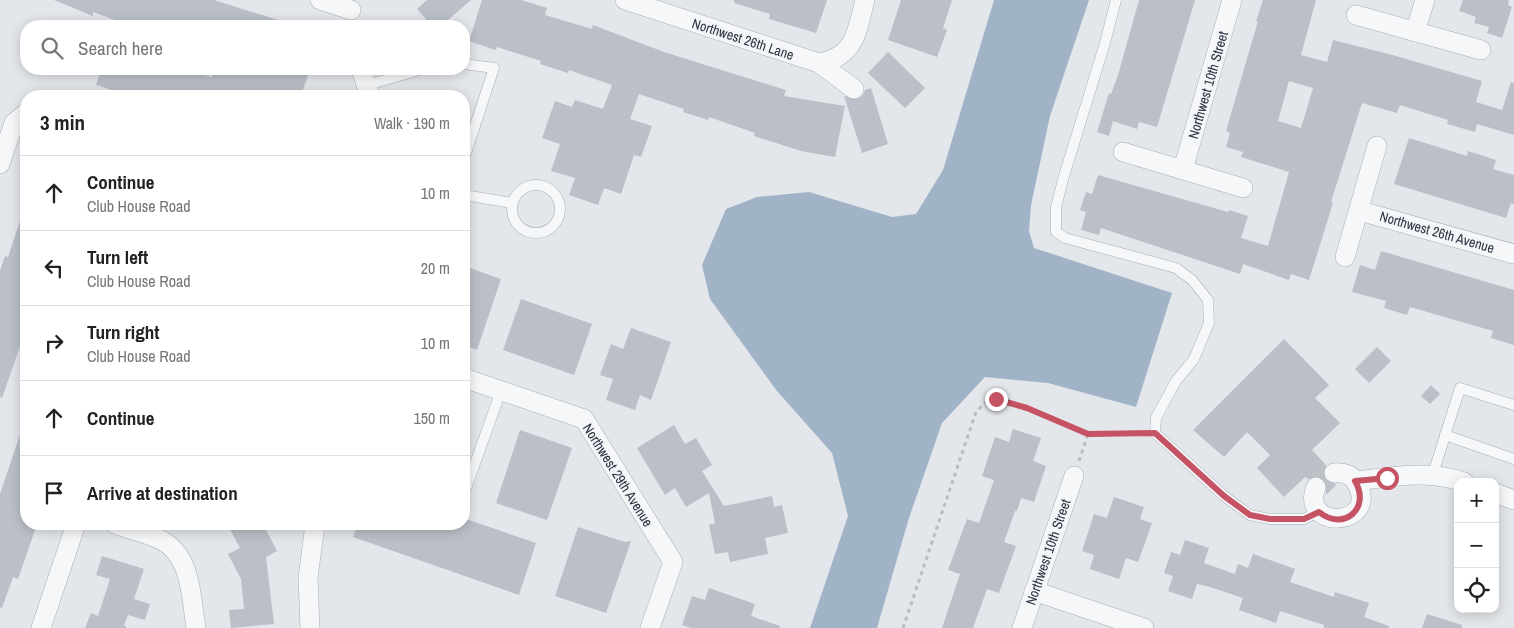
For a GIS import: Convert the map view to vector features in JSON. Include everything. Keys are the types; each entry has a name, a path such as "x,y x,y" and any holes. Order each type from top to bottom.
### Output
{"street":[{"path":"320,0 351,12"},
{"name":"Northwest 26th Lane","path":"626,0 662,6 819,63 854,89"},
{"path":"819,63 842,55 850,47 866,0"},
{"name":"Northwest 10th Street","path":"1183,169 1232,0"},
{"path":"1415,32 1425,0"},
{"path":"1356,15 1480,50"},
{"path":"0,164 14,123 20,118"},
{"name":"Northwest 26th Avenue","path":"1345,257 1360,211 1377,146"},
{"path":"1123,152 1244,188"},
{"name":"Northwest 26th Avenue","path":"1360,211 1514,254"},
{"name":"Northwest 29th Avenue","path":"470,380 584,419 673,562 650,628"},
{"path":"1316,488 1314,498 1319,512 1332,519 1346,518 1352,514 1357,508 1361,494 1355,481 1343,473 1334,473"},
{"path":"1355,481 1410,474 1433,474 1454,479"},
{"name":"Northwest 10th Street","path":"1022,628 1074,476"},
{"path":"1499,494 1514,500"},
{"path":"41,628 74,530"},
{"path":"133,530 160,539 179,556 189,580 196,628"},
{"path":"310,628 308,578 314,530"},
{"path":"1034,591 1144,628"}],"lane":[{"path":"1116,0 1105,43 1064,176 1056,208 1056,232 1065,238 1176,268 1192,280 1208,300 1209,324 1194,359 1176,380 1156,418 1155,433 1224,496 1250,515 1270,519 1304,519 1319,512"},
{"path":"470,65 494,68 470,141"},
{"path":"366,83 399,75"},
{"path":"542,185 555,193 559,200 560,215 557,222 545,232 530,232 523,230 513,218 512,203 515,196 527,186 542,185"},
{"path":"470,196 512,203"},
{"path":"1433,474 1460,388 1514,405"},
{"path":"470,478 502,390"},
{"path":"1445,435 1514,459"}],"path":[{"path":"903,628 976,412 988,401 996,399 1027,408 1088,434 1155,433"},
{"path":"1074,476 1088,434"}],"water":[{"path":"994,0 1089,0 1050,116 1031,205 1029,231 1034,248 1172,293 1136,407 1048,383 985,377 942,423 909,518 877,628 810,628 848,516 832,453 777,391 710,299 702,265 726,209 757,197 809,192 892,217 916,214 943,170"}],"building":[{"path":"54,0 214,0 277,20 115,20 93,12 93,16"},
{"path":"427,0 471,0 448,20 427,20 417,9"},
{"path":"482,0 521,0 547,8 545,15 592,29 593,25 664,52 786,90 784,96 845,106 835,157 801,151 754,136 755,133 709,117 708,120 683,112 684,109 639,94 630,119 652,126 641,157 634,155 621,194 604,188 598,205 569,195 575,178 551,171 560,144 542,138 555,101 572,107 575,100 603,109 612,85 569,70 568,73 540,64 541,61 497,47 495,50 470,41"},
{"path":"734,0 827,0 816,33 769,19 770,14 734,3"},
{"path":"901,0 952,0 943,28 947,30 937,57 888,40"},
{"path":"1139,0 1195,0 1157,127 1139,122 1137,129 1113,121 1109,136 1097,132 1109,93 1111,94 1118,75"},
{"path":"1263,0 1316,0 1301,55 1327,62 1333,40 1389,54 1482,81 1476,102 1502,110 1511,82 1514,83 1514,135 1477,124 1475,132 1447,124 1448,120 1400,105 1397,113 1362,103 1309,280 1291,274 1289,280 1243,264 1240,274 1101,228 1099,235 1081,230 1086,212 1080,210 1086,192 1092,194 1098,175 1248,216 1241,238 1268,246 1289,172 1241,157 1243,152 1226,147 1230,133 1226,131 1258,21 1256,21","holes":["1289,81 1313,88 1301,128 1278,121"]},
{"path":"1463,0 1509,0 1508,5 1512,7 1502,38 1487,33 1489,27 1474,23 1476,17 1459,11"},
{"path":"888,52 925,88 905,108 868,73"},
{"path":"99,75 205,75 212,77 212,75 308,75 303,90 111,90 96,85"},
{"path":"871,88 888,144 862,153 844,96 858,99 865,90"},
{"path":"1409,138 1467,156 1468,151 1496,160 1493,169 1514,175 1514,204 1511,203 1506,218 1394,184"},
{"path":"20,221 20,346 2,398 0,397 0,271 5,256 8,257"},
{"path":"1381,251 1514,290 1514,345 1491,338 1493,331 1410,307 1407,315 1384,308 1386,301 1352,292 1360,265 1375,270"},
{"path":"470,268 501,279 477,350 470,347"},
{"path":"521,299 592,324 574,375 503,350"},
{"path":"631,328 671,342 651,400 640,395 635,410 606,400 613,379 600,375 611,344 623,349"},
{"path":"1284,339 1329,385 1315,398 1340,423 1312,450 1326,465 1323,473 1325,479 1329,483 1337,484 1326,495 1326,482 1317,476 1308,479 1305,477 1284,497 1257,468 1270,455 1247,432 1224,457 1193,430"},
{"path":"1377,347 1391,361 1369,383 1355,369"},
{"path":"1431,385 1440,394 1430,404 1421,396"},
{"path":"674,425 685,444 696,438 712,465 702,471 724,506 772,496 774,507 782,505 788,533 765,538 768,554 730,562 728,552 715,554 709,525 715,523 709,493 686,507 675,488 665,495 637,448"},
{"path":"1013,429 1041,438 1033,461 1046,466 1034,502 1021,498 1017,511 1015,511 1004,542 1016,546 999,593 987,589 973,628 942,628 960,574 948,570 967,519 979,523 994,480 982,476 995,437 1009,442"},
{"path":"520,430 572,448 547,520 496,503"},
{"path":"20,435 20,530 35,530 18,579 13,577 2,608 0,607 0,494"},
{"path":"1114,497 1144,507 1140,519 1152,523 1138,562 1126,558 1119,579 1090,569 1094,555 1082,551 1094,514 1107,518"},
{"path":"470,520 536,543 519,595 353,537 356,530 470,530"},
{"path":"578,527 625,542 631,541 606,613 555,596"},
{"path":"230,530 266,530 277,551 266,557 274,624 231,628 229,610 244,609 241,579 228,554 240,548"},
{"path":"1185,540 1209,548 1204,563 1235,574 1238,564 1248,568 1253,554 1295,569 1290,582 1334,597 1335,592 1369,603 1364,617 1389,626 1388,628 1324,628 1324,625 1280,611 1276,623 1239,610 1243,598 1207,586 1197,584 1192,599 1168,591 1173,576 1164,573 1171,552 1180,555"},
{"path":"102,556 144,569 134,599 150,604 145,620 128,615 124,625 127,628 85,628 91,613 98,616 110,579 96,575"},
{"path":"709,588 755,604 751,616 780,626 780,628 691,628 682,625 692,596 705,600"},
{"path":"1427,614 1462,625 1462,628 1422,628"}],"tunnel":[{"path":"1316,487 1322,478 1334,473"}],"route":[{"path":"996,399 1027,408 1088,434 1155,433 1224,496 1250,515 1270,519 1304,519 1319,512 1332,519 1339,520 1352,514 1360,502 1361,494 1355,481 1387,478"}]}
